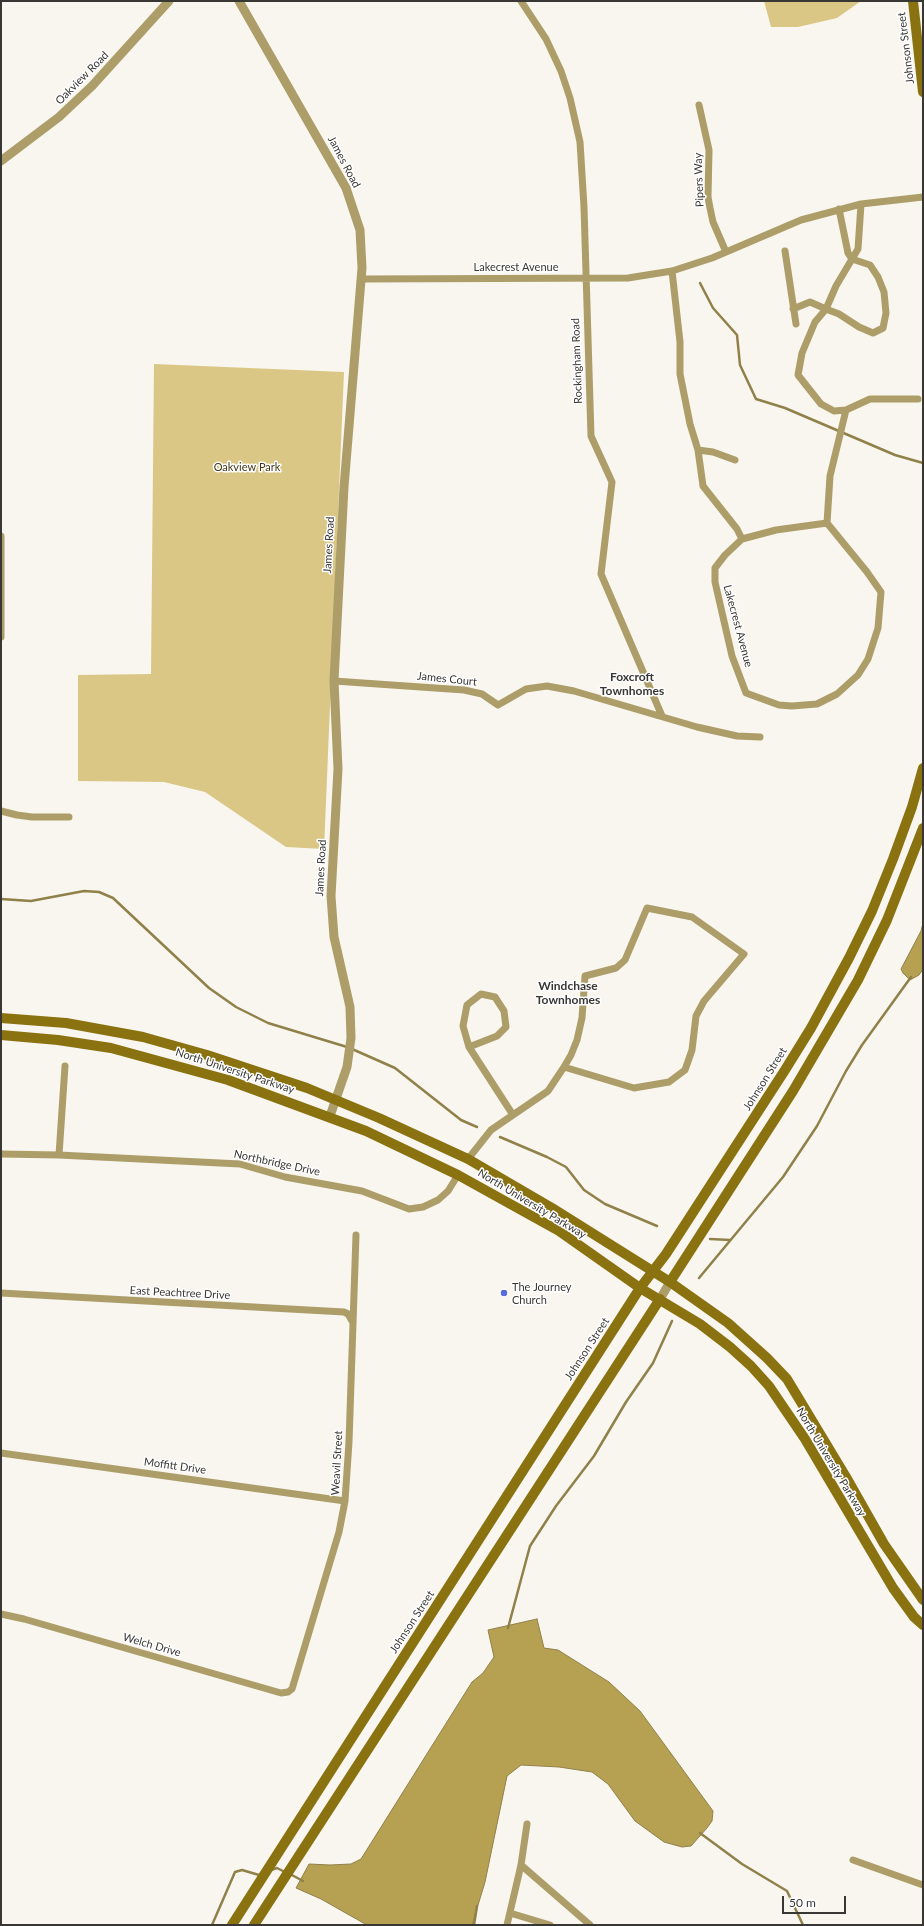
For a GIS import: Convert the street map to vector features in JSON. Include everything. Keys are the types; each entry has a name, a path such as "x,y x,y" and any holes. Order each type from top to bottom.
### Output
{"main road":[{"name":"Johnson Street","path":"912,1 923,92"},
{"name":"Johnson Street","path":"232,1925 640,1288 670,1247 786,1070 849,958 872,911 912,807 923,768"},
{"path":"670,1282 793,1091 858,980 887,920 923,828"},
{"name":"North University Parkway","path":"1,1018 66,1023 143,1037 263,1073 336,1100 468,1159 552,1208 670,1282 728,1323 767,1358 786,1379 842,1470 888,1549 923,1600"},
{"name":"North University Parkway","path":"1,1035 58,1040 111,1048 228,1080 330,1116 366,1131 458,1174 559,1231 640,1288 700,1324 730,1347 769,1386 805,1439 893,1588 914,1617 923,1625"},
{"path":"254,1925 660,1299"}],"street":[{"name":"Oakview Road","path":"1,161 59,117 101,77 169,1"},
{"name":"James Road","path":"239,1 346,188 360,230 361,279 344,487 334,681 338,769 332,911 336,948 348,996 351,1022 349,1056 330,1116"},
{"name":"Rockingham Road","path":"521,1 546,39 561,71 572,106 580,142 591,436 612,482 601,574 662,716"},
{"name":"Pipers Way","path":"699,105 709,150 708,197 710,208 713,222 726,252"},
{"name":"Lakecrest Avenue","path":"361,279 628,278 672,272 726,252 801,220 861,204 923,197"},
{"path":"861,204 858,249 828,301 826,309 815,322 802,353 798,375 821,404 834,411 846,410 870,399 918,399"},
{"path":"793,309 810,302 839,314 859,327 873,333 882,328 886,313 884,292 878,277 870,265 852,259 848,253 839,209"},
{"path":"785,251 796,324"},
{"path":"672,272 680,342 680,374 690,424 698,450 703,486 737,529 742,539"},
{"path":"827,523 830,476 846,410"},
{"path":"698,450 713,452 735,460"},
{"name":"Lakecrest Avenue","path":"827,523 867,572 881,592 878,628 868,659 858,675 837,694 817,704 779,705 746,693 732,656 715,582 715,568 725,555 742,539 776,530 827,523"},
{"path":"1,536 1,637"},
{"name":"James Court","path":"334,681 464,690 482,694 498,705 526,689 547,686 574,691 731,735 760,737"},
{"path":"1,811 32,817 69,817"},
{"path":"468,1159 491,1130 548,1091 571,1055 577,1040 582,1018 585,976 616,968 625,960 647,908 692,917 744,954 704,1001 696,1016 692,1050 685,1070 669,1082 634,1088 564,1067"},
{"path":"470,1048 496,1036 506,1027 504,1011 495,997 481,994 467,1005 463,1026 470,1048 513,1114"},
{"path":"59,1155 65,1066"},
{"name":"Northbridge Drive","path":"1,1154 59,1155 240,1164 285,1177 362,1191 409,1209 423,1208 438,1200 448,1191 458,1174"},
{"name":"Weavil Street","path":"294,1685 339,1532 345,1501 349,1442 356,1235"},
{"path":"660,1299 670,1282"},
{"name":"East Peachtree Drive","path":"1,1293 344,1312 348,1314 352,1322"},
{"name":"Moffitt Drive","path":"1,1453 345,1501"},
{"name":"Welch Drive","path":"1,1614 24,1619 281,1692 288,1692 294,1685"},
{"path":"507,1925 527,1824"},
{"path":"853,1860 923,1885"},
{"path":"520,1865 590,1925"},
{"path":"510,1913 550,1925"}],"green space":[{"path":"764,1 861,1 837,18 798,27 771,27"},
{"name":"Oakview Park","path":"154,364 344,372 324,849 286,847 205,792 164,782 78,781 78,675 151,674"}],"shaded area":[{"path":"923,923 923,969 919,975 910,980 901,969 921,931"},
{"path":"537,1619 544,1648 558,1650 609,1682 640,1711 713,1811 712,1821 691,1846 682,1847 664,1842 635,1821 608,1784 592,1772 559,1767 521,1765 507,1776 485,1882 472,1925 367,1925 321,1899 296,1888 309,1864 351,1864 361,1859 472,1682 483,1673 494,1657 488,1630"}],"waterway":[{"path":"700,283 713,308 737,335 740,365 756,399 785,408 895,455 923,463"},
{"path":"1,899 31,901 84,891 99,892 113,898 209,988 236,1007 268,1023 347,1047"},
{"path":"699,1278 783,1177 817,1126 846,1071 862,1045 911,977"},
{"path":"352,1049 395,1068 461,1120 477,1127"},
{"path":"500,1137 547,1157 566,1167 584,1190 605,1204 657,1226"},
{"path":"710,1239 730,1240"},
{"path":"508,1628 530,1546 556,1506 594,1456 626,1402 653,1363 672,1321"},
{"path":"700,1833 742,1864 787,1891 803,1925"},
{"path":"271,1870 277,1868 285,1872"},
{"path":"212,1925 235,1872 242,1870 259,1875"},
{"path":"290,1874 303,1881"},
{"path":"474,1925 477,1906"}],"place":[{"name":"The Journey Church","path":"504,1293"}],"district":[{"name":"Foxcroft Townhomes","path":"632,684"},
{"name":"Windchase Townhomes","path":"568,993"}]}
